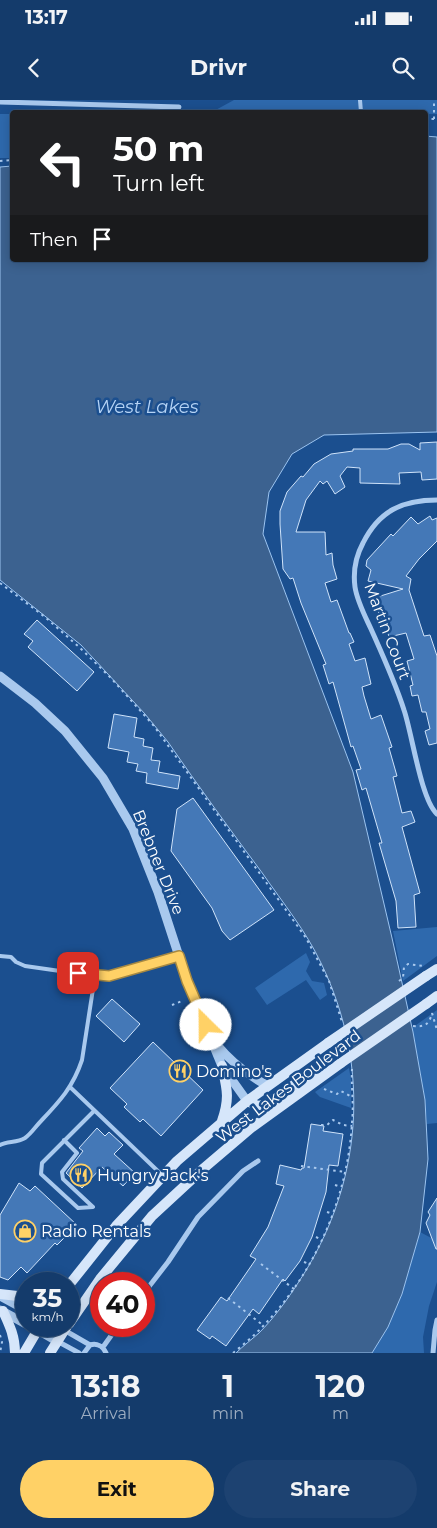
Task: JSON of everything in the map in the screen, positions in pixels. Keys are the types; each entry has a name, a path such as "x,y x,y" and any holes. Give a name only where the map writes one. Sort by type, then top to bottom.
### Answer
{"main road":[{"name":"West Lakes Boulevard","path":"79,1272 116,1226 163,1176 222,1122 247,1101 426,972 437,969"},
{"name":"West Lakes Boulevard","path":"80,1306 152,1216 204,1168 251,1128 320,1082 341,1063 429,1005 437,996"},
{"path":"222,1066 228,1095 222,1122"},
{"path":"247,1101 258,1106 266,1104 298,1082 320,1082"},
{"path":"0,1295 15,1296"},
{"path":"2,1311 12,1330 15,1353"},
{"path":"24,1353 32,1337"},
{"name":"West Lakes Boulevard","path":"50,1353 59,1337"}],"street":[{"path":"0,102 179,108"},
{"name":"Martin Court","path":"437,500 422,500 405,504 382,517 371,527 359,550 355,566 355,587 363,612 398,692 426,795 437,814"},
{"name":"Brebner Drive","path":"0,676 35,703 65,731 103,778 133,829 158,892 187,981 213,1040 222,1066 247,1101"},
{"name":"Brebner Drive","path":"213,1040 234,1064 268,1086"},
{"path":"155,1279 198,1217 243,1171 258,1161"},
{"path":"0,1295 15,1304"},
{"path":"2,1311 15,1318"},
{"path":"433,1353 437,1320"},
{"path":"50,1337 78,1353"},
{"path":"78,1337 90,1345"},
{"path":"102,1347 110,1337"},
{"path":"84,1353 90,1345 96,1344 102,1347 106,1353"}],"lane":[{"path":"0,956 11,957 16,962 25,966 95,976 109,976 179,956"},
{"path":"1,1143 15,1143 26,1137 65,1096 78,1074 82,1060 95,976"},
{"path":"70,1087 163,1176"},
{"path":"64,1140 77,1153 62,1172 63,1179 93,1207 78,1208 41,1174 42,1164 64,1140 94,1111"}],"path":[{"path":"434,100 436,119"},
{"path":"0,583 45,617 79,647 110,677 154,726 306,938 329,981 342,1022 345,1020"},
{"path":"403,978 404,967 408,964 423,965 426,972"},
{"path":"172,1005 182,1001"},
{"path":"429,1005 437,1030"},
{"path":"409,1026 423,1027 429,1023 432,1013"},
{"path":"233,1353 264,1326 294,1289 322,1240 333,1214 345,1172 352,1126 353,1097 351,1069 354,1066"},
{"path":"320,1082 334,1093 337,1094 341,1091 353,1097"},
{"path":"320,1125 327,1125 333,1120 343,1125 352,1126"},
{"path":"301,1166 345,1172"},
{"path":"335,1185 341,1187"},
{"path":"327,1212 333,1214"},
{"path":"316,1237 322,1240"},
{"path":"304,1262 309,1264"},
{"path":"261,1264 294,1289"},
{"path":"228,1298 264,1326"},
{"path":"0,1335 2,1342 0,1353"}],"shaded area":[{"path":"234,100 437,100 437,114 428,114 428,110 216,110"},
{"path":"0,114 10,114 10,158 0,158"},
{"path":"437,927 437,956 403,981 393,931"},
{"path":"306,953 310,962 306,971 312,981 324,983 327,995 320,1000 306,980 267,1005 255,988"},
{"path":"437,1010 437,1123 427,1124 425,1100 412,1028"},
{"path":"349,1068 351,1108 320,1097 315,1092"},
{"path":"420,1232 437,1241 437,1282 429,1306 423,1337 424,1353 372,1353 388,1327 402,1294"}],"water":[{"name":"West Lakes","path":"428,136 437,137 437,432 324,435 292,454 269,492 263,534 353,772 413,1032 425,1100 428,1159 420,1232 402,1294 388,1327 372,1353 236,1353 265,1327 298,1283 320,1245 336,1206 347,1166 353,1126 353,1085 348,1044 337,1003 321,963 308,940 286,906 168,742 145,714 81,645 0,580 0,167 10,166 10,262 428,262"}],"building":[{"path":"437,442 437,479 422,480 421,472 399,473 400,484 360,483 360,468 347,467 340,476 345,487 335,494 327,481 323,484 320,481 306,500 296,532 325,532 326,555 332,553 337,579 325,583 331,602 337,600 354,642 349,644 355,661 365,658 371,684 362,687 371,719 381,715 392,747 389,748 397,776 393,777 402,813 411,811 415,822 402,827 420,893 414,895 416,927 398,928 396,901 379,843 382,843 366,788 362,790 356,770 361,769 353,746 351,747 333,682 329,684 323,665 326,664 293,578 290,579 283,569 280,511 287,492 301,476 303,477 314,464 331,454 353,451 353,449 388,449 401,444 409,444 420,450 420,443"},
{"path":"430,516 432,520 437,518 437,541 419,559 406,576 411,579 409,590 424,636 430,635 437,656 437,743 429,745 425,731 430,729 426,712 422,712 418,695 412,696 410,686 413,685 407,661 414,659 406,633 389,637 384,619 381,620 374,598 403,589 368,581 371,570 366,566 367,560 391,534 393,536 411,517 418,524"},
{"path":"37,620 94,672 77,691 28,647 33,641 24,634"},
{"path":"114,714 137,718 134,737 144,739 143,746 153,748 151,760 160,761 158,772 180,776 178,789 146,783 147,773 136,771 138,764 127,762 129,752 108,748"},
{"path":"193,798 274,910 230,940 222,931 212,908 171,851 177,809"},
{"path":"112,999 140,1024 124,1042 96,1016"},
{"path":"153,1042 203,1090 161,1136 143,1119 140,1122 124,1107 127,1104 110,1088"},
{"path":"311,1124 324,1126 323,1131 343,1134 338,1166 329,1165 326,1192 312,1237 300,1261 285,1281 283,1279 259,1314 253,1309 226,1346 212,1336 210,1339 197,1330 221,1297 227,1301 256,1259 250,1256 268,1227 284,1186 276,1184 280,1165 301,1170 304,1168"},
{"path":"97,1128 105,1136 109,1132 123,1145 114,1154 135,1173 123,1186 102,1167 82,1188 66,1173 83,1151 79,1148"},
{"path":"19,1183 30,1191 35,1186 77,1225 57,1245 55,1243 28,1272 21,1267 8,1280 0,1277 0,1215"},
{"path":"437,1198 436,1249 426,1223 430,1215 428,1212"}],"place":[{"name":"Domino's","path":"180,1071"},
{"name":"Hungry Jack's","path":"81,1175"},
{"name":"Radio Rentals","path":"25,1231"}],"route":[{"path":"78,973 109,976 179,956 187,981 206,1025"}]}
